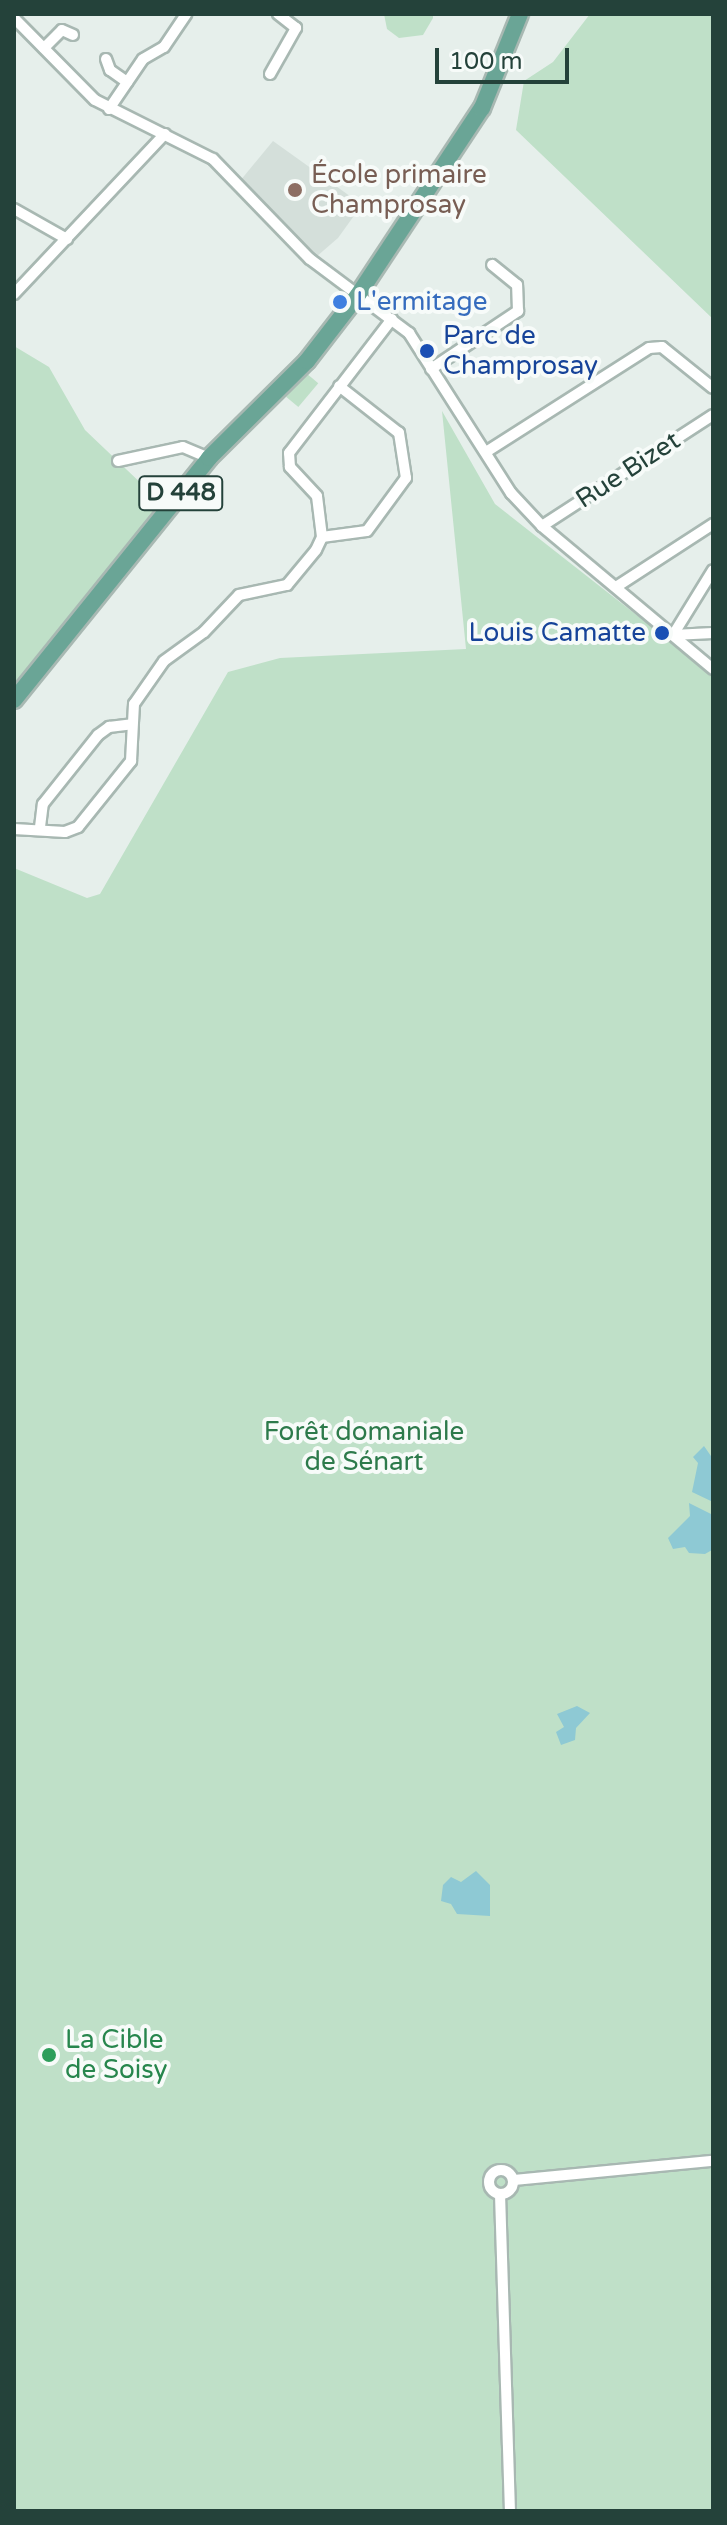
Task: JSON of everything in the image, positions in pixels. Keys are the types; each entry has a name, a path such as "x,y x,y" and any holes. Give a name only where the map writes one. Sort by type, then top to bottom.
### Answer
{"main road":[{"name":"D 448","path":"14,700 209,458 307,361 358,295 482,108 520,14"}],"street":[{"path":"109,109 143,59 164,47 186,14"},
{"path":"270,74 296,28 278,14"},
{"path":"14,18 109,109 213,159 310,259 409,333 511,493 542,526 713,669"},
{"path":"44,48 62,30 73,35"},
{"path":"106,59 110,70 127,82"},
{"path":"14,294 165,134"},
{"path":"14,209 67,239"},
{"path":"431,369 518,311 517,285 492,265"},
{"path":"14,829 40,827 65,832 84,822 131,761 137,695 171,654 204,632 239,595 287,585 322,537 317,496 290,467 289,453 392,319"},
{"path":"486,452 656,346 713,388"},
{"path":"322,537 367,531 402,487 407,468 399,433 339,386"},
{"name":"Rue Bizet","path":"542,526 713,415"},
{"path":"118,461 183,447 209,458"},
{"path":"616,587 713,524"},
{"path":"673,635 713,570"},
{"path":"673,635 713,633"},
{"path":"40,827 43,804 98,735 109,727 132,724"},
{"path":"514,2180 713,2161"},
{"path":"510,2511 500,2194 490,2185 492,2174 503,2169 514,2180"},
{"path":"500,2194 510,2191 514,2180"}],"shaded area":[{"name":"École primaire Champrosay","path":"273,141 354,199 356,213 338,238 316,257 240,181"}],"green space":[{"path":"384,14 433,14 433,18 423,35 399,38 387,29"},
{"path":"590,14 713,14 713,319 516,130 524,81 553,62"},
{"path":"14,346 49,367 85,430 168,509 14,701"},
{"path":"306,373 318,383 298,407 286,397"},
{"name":"Forêt domaniale de Sénart","path":"442,411 495,504 713,675 713,2511 14,2511 14,868 87,898 100,894 228,672 280,658 466,649"}],"water":[{"path":"704,1446 713,1459 713,1502 692,1492 698,1463 693,1457"},
{"path":"689,1503 713,1515 712,1550 705,1554 689,1553 685,1547 673,1549 668,1538 690,1516"},
{"path":"577,1706 590,1713 576,1728 575,1740 561,1745 556,1732 564,1727 557,1714"},
{"path":"476,1871 490,1885 490,1916 457,1914 451,1904 441,1901 443,1885 451,1877 461,1882"}],"place":[{"name":"École primaire Champrosay","path":"295,190"},
{"name":"L'ermitage","path":"340,302"},
{"name":"Parc de Champrosay","path":"427,351"},
{"name":"Louis Camatte","path":"662,633"},
{"name":"La Cible de Soisy","path":"49,2055"}]}
